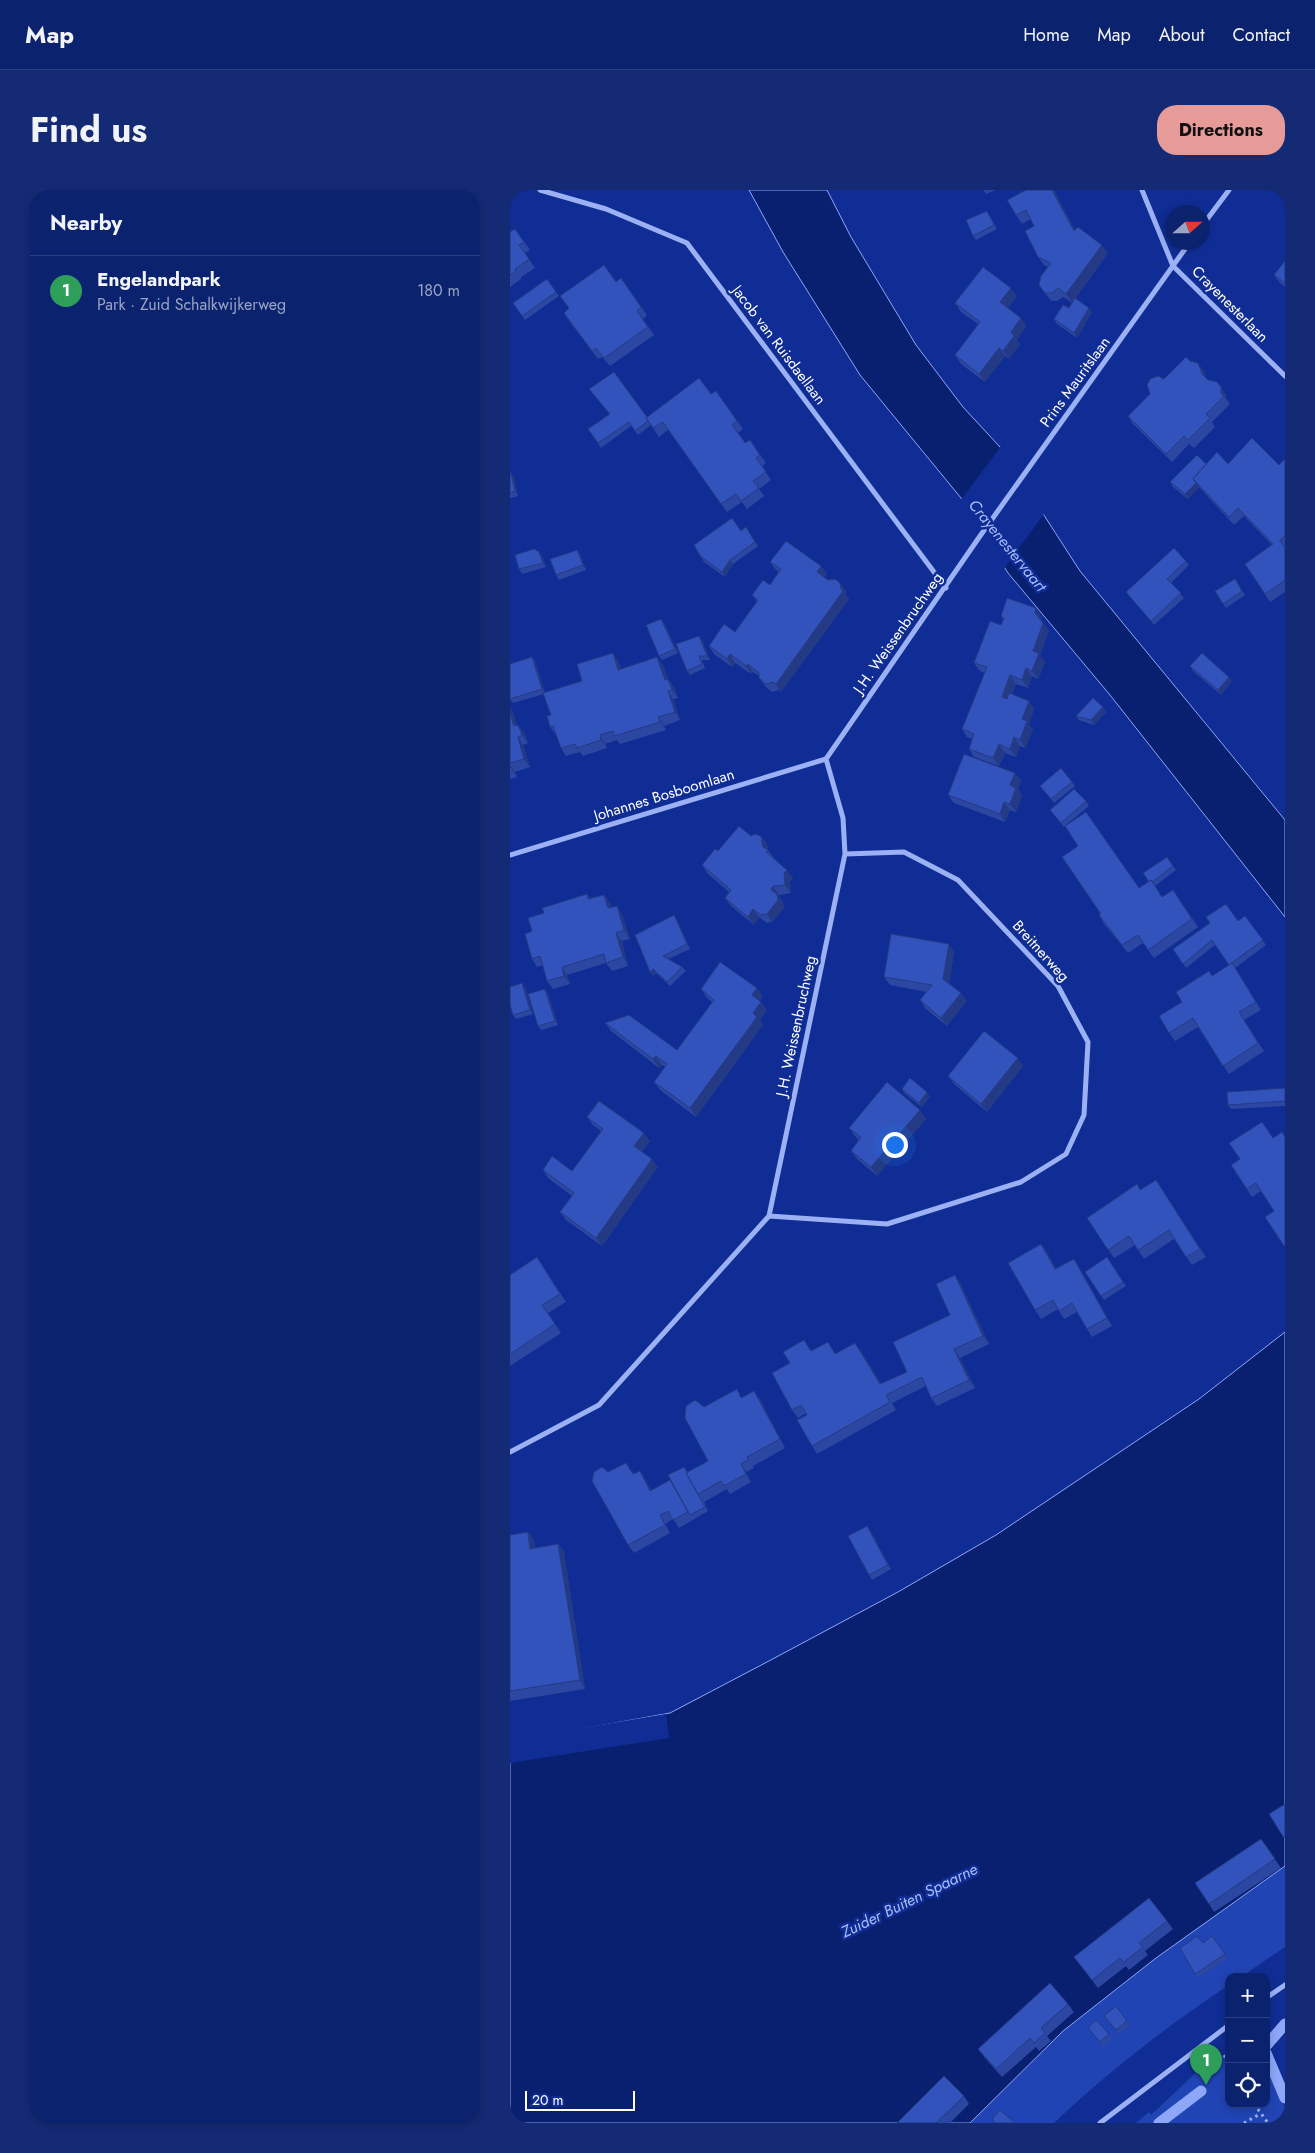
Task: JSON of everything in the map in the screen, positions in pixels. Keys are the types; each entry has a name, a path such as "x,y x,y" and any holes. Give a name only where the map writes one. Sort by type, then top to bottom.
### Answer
{"street":[{"name":"Jacob van Ruisdaellaan","path":"540,190 606,209 687,243 946,588"},
{"name":"Crayenesterlaan","path":"1142,190 1173,266 1285,376"},
{"path":"1210,215 1229,190"},
{"name":"Prins Mauritslaan","path":"980,536 1184,250"},
{"name":"J.H. Weissenbruchweg","path":"769,1216 845,854 843,818 826,759 946,588 980,536"},
{"name":"Johannes Bosboomlaan","path":"510,855 826,759"},
{"name":"Breitnerweg","path":"769,1216 887,1224 1021,1182 1066,1154 1084,1115 1088,1042 1058,986 958,880 904,852 845,854"},
{"path":"510,1452 599,1405 769,1216"},
{"path":"1270,1995 1285,1985"},
{"path":"1100,2123 1225,2028"}],"path":[{"path":"1256,2108 1268,2123"},
{"path":"1244,2123 1260,2114"}],"shaded area":[{"path":"1285,1866 1285,1947 1247,1973 1225,1973 1225,1988 1138,2050 1054,2123 970,2123 1063,2031 1156,1958"},
{"path":"1225,2055 1225,2108 1270,2108 1270,2075 1285,2107 1285,2123 1136,2123 1149,2112 1151,2115 1203,2066"}],"water":[{"name":"Crayenestervaart","path":"749,190 827,190 851,237 916,345 963,407 1000,447 1080,571 1285,820 1285,917 1110,695 1008,573 961,498 860,375 783,252"},
{"name":"Zuider Buiten Spaarne","path":"1285,1332 1285,1866 1156,1958 1063,2031 970,2123 510,2123 510,1742 670,1713 767,1662 898,1592 996,1535 1199,1399"}],"pier":[{"path":"1002,445 1044,514 1003,570 960,501"},
{"path":"666,1714 669,1738 510,1763 510,1740"}],"building":[{"path":"1026,190 1052,190 1074,231 1078,227 1102,245 1066,294 1058,288 1052,293 1045,293 1039,285 1041,276 1051,263 1038,257 1025,231 1034,226 1026,210 1016,215 1007,200"},
{"path":"987,211 994,225 973,236 966,220"},
{"path":"515,229 524,242 519,245 529,259 510,275 510,232"},
{"path":"1285,261 1285,283 1274,275"},
{"path":"604,265 616,282 621,278 641,307 637,311 648,327 604,358 596,348 592,351 564,313 569,308 560,296"},
{"path":"983,267 1011,288 1000,302 1021,318 1011,332 1014,336 1003,351 999,348 979,374 955,355 980,322 955,303"},
{"path":"547,279 556,292 522,316 513,303"},
{"path":"1075,298 1089,308 1074,333 1054,319 1063,305 1069,308"},
{"path":"1186,357 1190,361 1198,363 1202,374 1208,380 1217,382 1224,396 1206,414 1210,418 1188,440 1184,436 1166,454 1128,416 1150,394 1147,385 1150,379 1158,376 1164,379"},
{"path":"614,372 648,421 635,431 629,422 598,443 588,429 610,414 589,389"},
{"path":"699,378 711,394 716,391 737,421 732,425 745,443 750,440 760,455 756,458 766,472 753,481 759,488 741,501 736,494 721,504 663,422 653,428 646,418"},
{"path":"1252,438 1279,465 1285,459 1285,536 1280,540 1285,548 1285,580 1265,594 1245,564 1273,544 1238,508 1229,517 1193,479 1217,452 1228,464"},
{"path":"1197,455 1206,464 1193,479 1196,483 1185,494 1170,482"},
{"path":"510,473 515,491 510,493"},
{"path":"732,518 741,531 746,527 755,542 730,560 722,572 701,557 694,545"},
{"path":"786,541 821,566 817,572 828,580 835,579 840,583 843,591 776,684 773,682 766,684 759,678 759,673 748,664 746,666 730,654 727,659 709,646 724,624 735,632 758,600 752,595 763,580 770,585 781,569 770,562"},
{"path":"1174,548 1186,561 1167,579 1181,593 1151,621 1126,592"},
{"path":"534,549 539,552 543,563 519,569 515,555"},
{"path":"577,550 583,565 556,575 550,559"},
{"path":"1235,579 1242,591 1223,604 1215,591"},
{"path":"1007,598 1036,608 1035,613 1043,623 1033,651 1039,653 1032,671 1026,668 1022,680 1010,675 1002,697 1007,699 1009,693 1029,701 1022,719 1027,721 1020,740 1014,737 1010,749 999,744 993,758 969,749 974,734 962,729 987,667 974,663 990,621 1001,625 1004,618 1001,616"},
{"path":"661,619 675,649 659,656 646,625"},
{"path":"699,636 707,656 699,656 702,664 687,671 676,644"},
{"path":"613,653 618,670 657,657 665,680 668,679 672,690 668,691 675,712 658,717 660,722 614,736 613,731 600,735 601,740 577,748 575,744 561,748 553,726 550,727 547,716 551,715 543,693 582,681 577,664"},
{"path":"1202,653 1229,677 1218,690 1190,666"},
{"path":"532,657 542,689 510,699 510,664"},
{"path":"1093,698 1103,707 1091,720 1076,716"},
{"path":"510,713 514,726 518,725 522,735 518,737 524,759 510,763"},
{"path":"964,754 1015,773 1010,785 1016,788 1010,804 1004,802 1000,814 948,795"},
{"path":"1061,768 1072,782 1051,799 1040,786"},
{"path":"1074,789 1086,801 1061,823 1050,810"},
{"path":"1086,812 1139,888 1151,880 1162,897 1173,890 1192,919 1148,950 1138,935 1122,945 1099,915 1101,914 1062,857 1078,846 1065,826"},
{"path":"739,826 751,836 755,834 761,836 763,847 768,850 766,852 787,870 784,873 785,885 773,886 771,890 777,894 778,900 767,914 761,915 753,909 748,917 725,898 731,890 702,865 715,849 718,851"},
{"path":"1167,857 1173,866 1152,882 1151,880 1149,882 1143,873"},
{"path":"587,894 588,899 604,895 608,908 617,906 624,930 616,933 623,957 606,963 604,954 562,967 564,976 547,981 540,956 532,959 525,934 532,931 528,918 544,913 542,908"},
{"path":"1226,904 1238,921 1245,916 1263,940 1229,965 1212,940 1183,964 1173,949 1210,923 1206,917"},
{"path":"674,915 687,944 663,956 682,967 667,982 653,969 650,972 635,935"},
{"path":"891,934 949,944 943,979 961,993 941,1018 920,1000 932,985 884,977"},
{"path":"720,962 757,988 752,995 761,1002 753,1013 757,1017 690,1108 654,1082 667,1064 656,1056 653,1059 605,1023 629,1015 677,1050 714,1000 701,989"},
{"path":"1232,963 1256,1002 1239,1012 1258,1043 1223,1066 1193,1018 1169,1033 1159,1016 1182,1002 1176,992 1209,971 1212,976"},
{"path":"522,983 530,1010 513,1015 510,1005 510,987"},
{"path":"545,989 555,1021 538,1026 528,994"},
{"path":"984,1031 1018,1058 981,1104 948,1076"},
{"path":"910,1078 927,1092 919,1103 902,1089"},
{"path":"887,1082 920,1110 871,1167 851,1151 861,1137 849,1128"},
{"path":"1285,1088 1285,1101 1228,1105 1227,1092"},
{"path":"599,1101 644,1133 634,1146 652,1159 596,1238 560,1212 574,1193 543,1170 552,1156 572,1171 603,1129 587,1117"},
{"path":"1262,1122 1273,1138 1282,1132 1285,1137 1285,1246 1265,1217 1274,1211 1256,1183 1247,1189 1231,1165 1240,1159 1229,1143"},
{"path":"1156,1180 1200,1249 1186,1257 1169,1230 1138,1250 1129,1236 1108,1250 1087,1218 1137,1184 1140,1190"},
{"path":"1041,1244 1055,1269 1074,1259 1107,1318 1087,1329 1072,1303 1059,1311 1053,1300 1035,1310 1008,1263"},
{"path":"537,1257 560,1294 542,1305 555,1324 510,1354 510,1275"},
{"path":"1107,1257 1123,1282 1101,1296 1085,1272"},
{"path":"955,1275 983,1336 954,1349 969,1380 931,1398 922,1377 886,1395 890,1402 812,1446 797,1420 807,1415 801,1405 792,1410 772,1373 790,1363 783,1352 804,1340 811,1351 828,1342 835,1354 855,1343 880,1384 907,1372 893,1342 950,1315 936,1284"},
{"path":"737,1389 741,1398 754,1391 780,1439 747,1457 748,1460 741,1464 746,1474 724,1486 721,1481 698,1494 686,1473 708,1461 685,1418 686,1406 695,1400 704,1407"},
{"path":"626,1463 633,1474 640,1471 650,1491 670,1480 688,1512 673,1520 668,1511 660,1515 665,1525 628,1545 592,1481 594,1472 602,1467 608,1472"},
{"path":"684,1467 705,1507 690,1515 668,1475"},
{"path":"867,1526 888,1565 869,1575 848,1536"},
{"path":"528,1532 530,1549 558,1544 580,1680 510,1691 510,1535"},
{"path":"1285,1804 1285,1837 1284,1838 1269,1814"},
{"path":"1261,1839 1275,1859 1209,1904 1195,1883"},
{"path":"1149,1898 1167,1921 1139,1943 1143,1947 1124,1962 1120,1958 1092,1980 1074,1957"},
{"path":"1197,1936 1203,1943 1212,1936 1225,1954 1195,1974 1180,1948"},
{"path":"1050,1983 1068,2004 1041,2028 1045,2033 1034,2043 1030,2038 996,2069 978,2049"},
{"path":"1116,2006 1127,2021 1116,2030 1104,2016"},
{"path":"1096,2020 1109,2034 1100,2042 1088,2028"},
{"path":"944,2076 964,2096 936,2123 897,2123"},
{"path":"1000,2110 1015,2123 996,2123 992,2119"}],"waterway":[{"path":"1270,2041 1285,2024"},
{"path":"1270,2062 1285,2098"},
{"path":"1159,2123 1201,2091"}],"place":[{"name":"Engelandpark","path":"1206,2085"}]}
